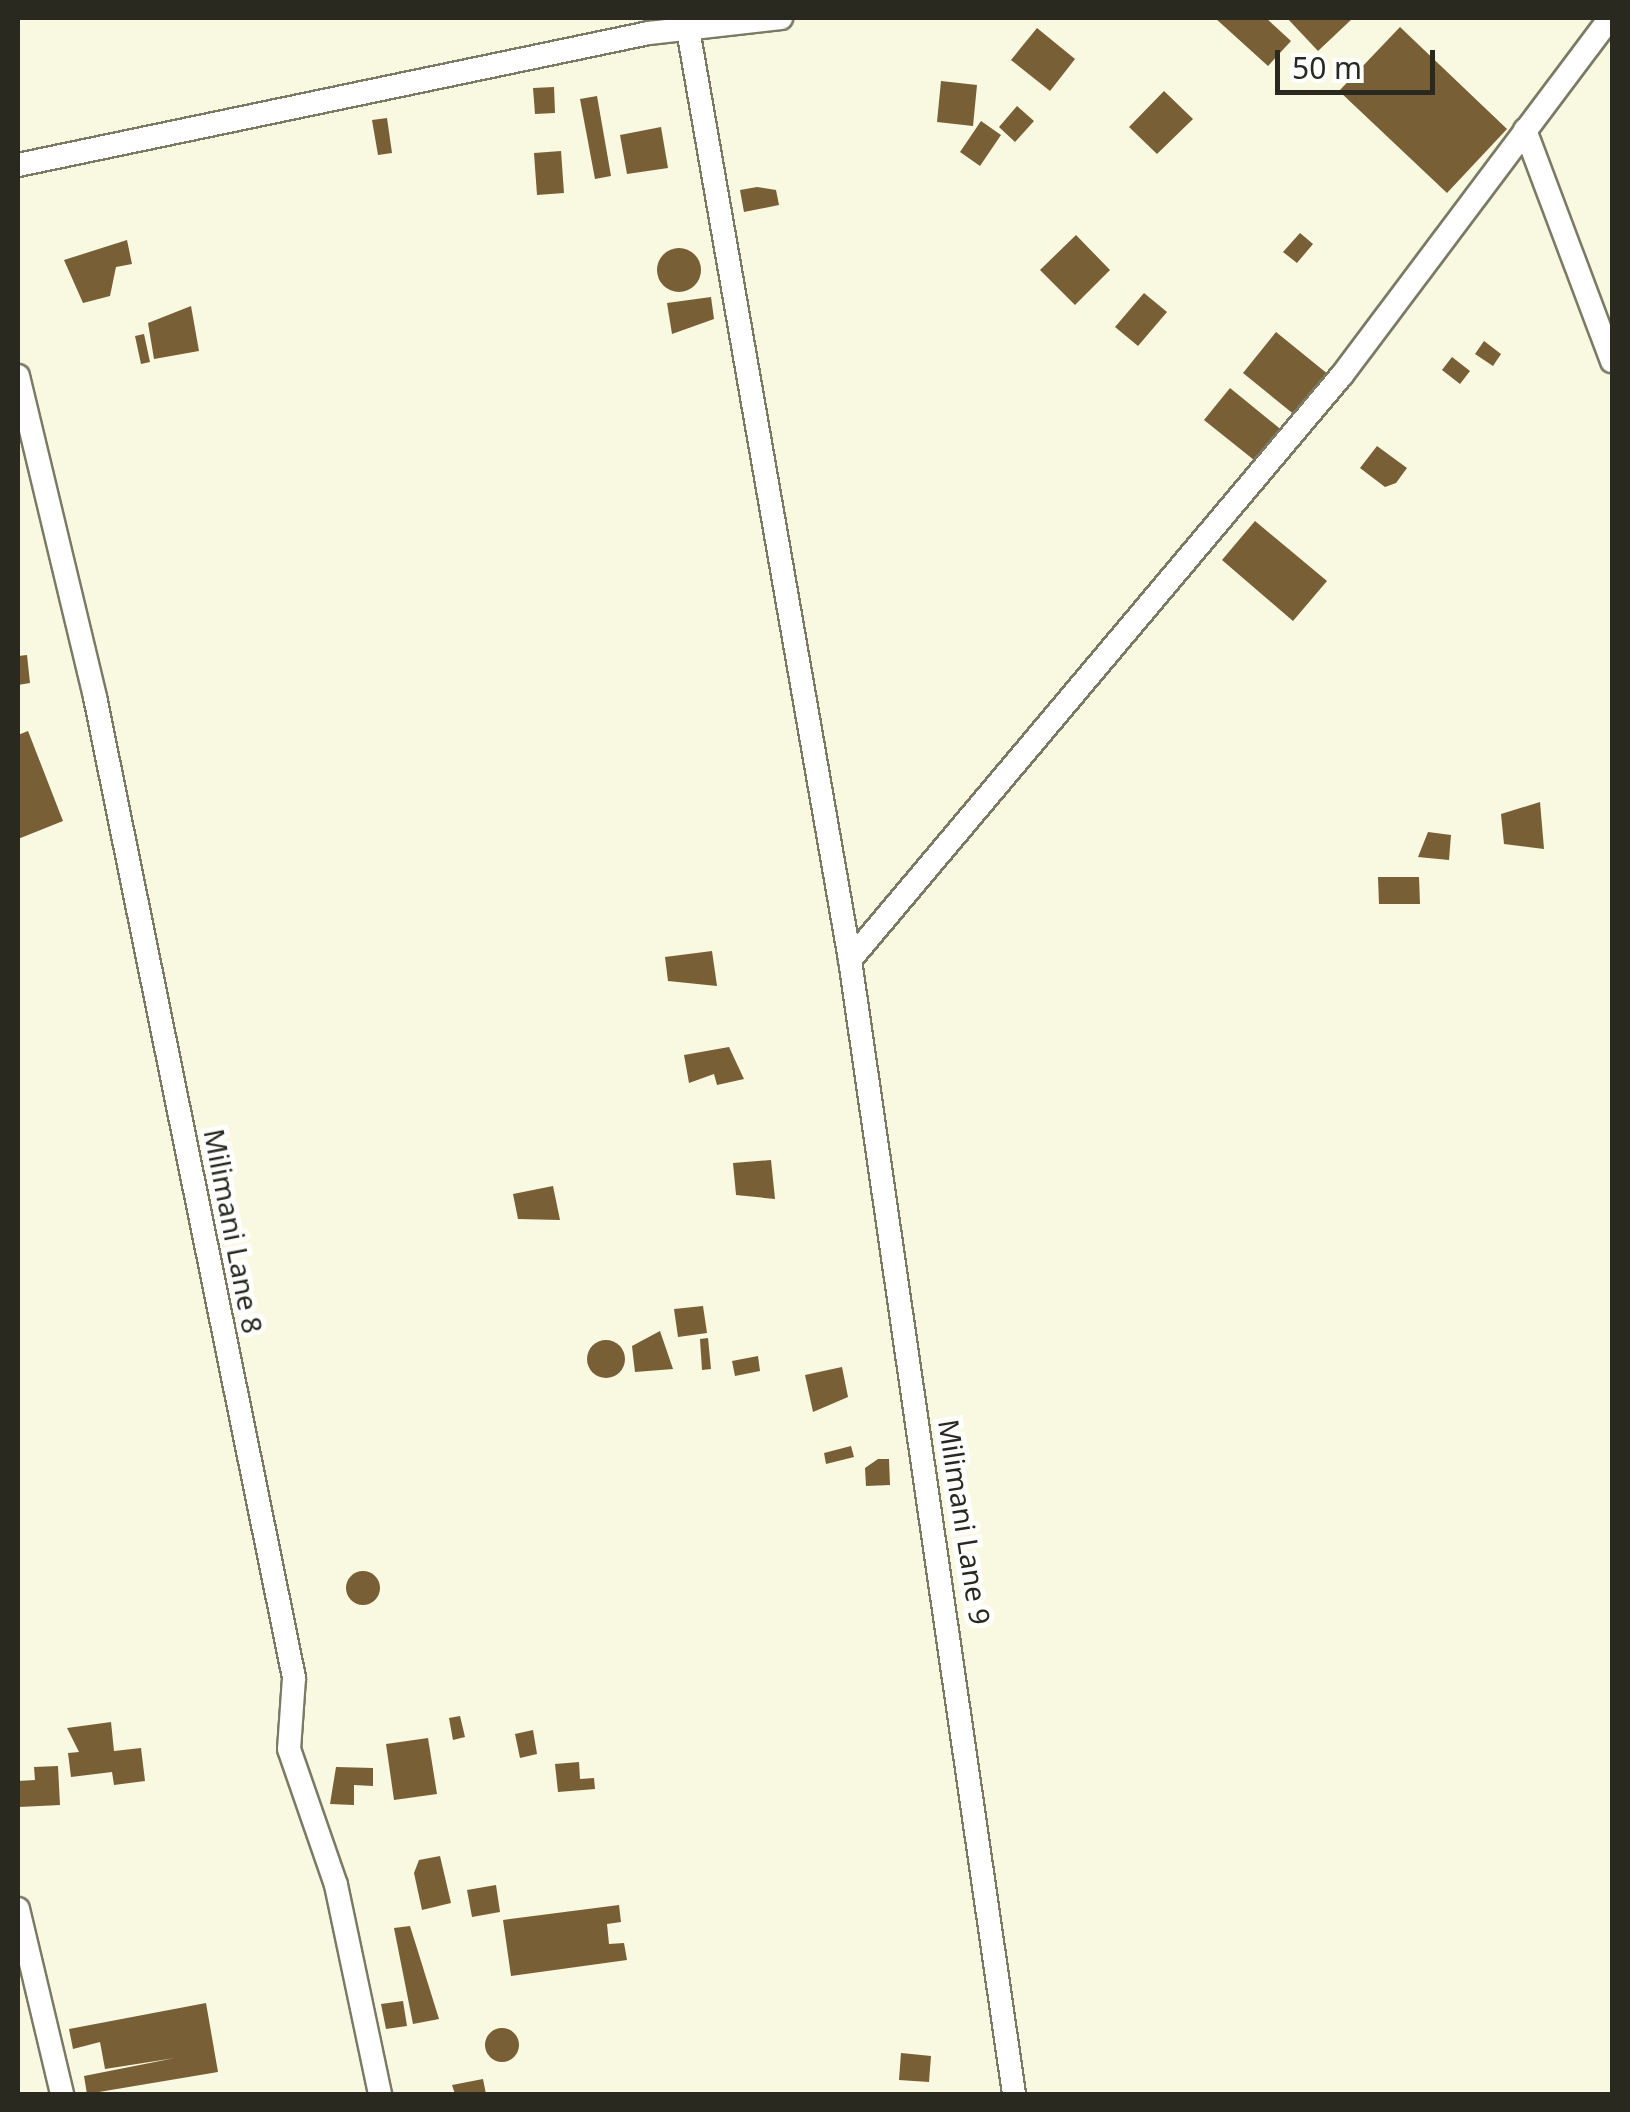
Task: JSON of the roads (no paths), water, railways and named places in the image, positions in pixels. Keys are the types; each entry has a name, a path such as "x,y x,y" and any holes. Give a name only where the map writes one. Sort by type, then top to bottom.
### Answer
{"street":[{"path":"18,165 688,26 781,18"},
{"path":"850,960 1342,375 1610,18"},
{"name":"Milimani Lane 9","path":"688,26 850,960 1014,2094"},
{"path":"1525,130 1612,360"},
{"name":"Milimani Lane 8","path":"18,376 95,697 294,1678 289,1749 336,1885 380,2094"},
{"path":"18,1909 62,2094"}]}
